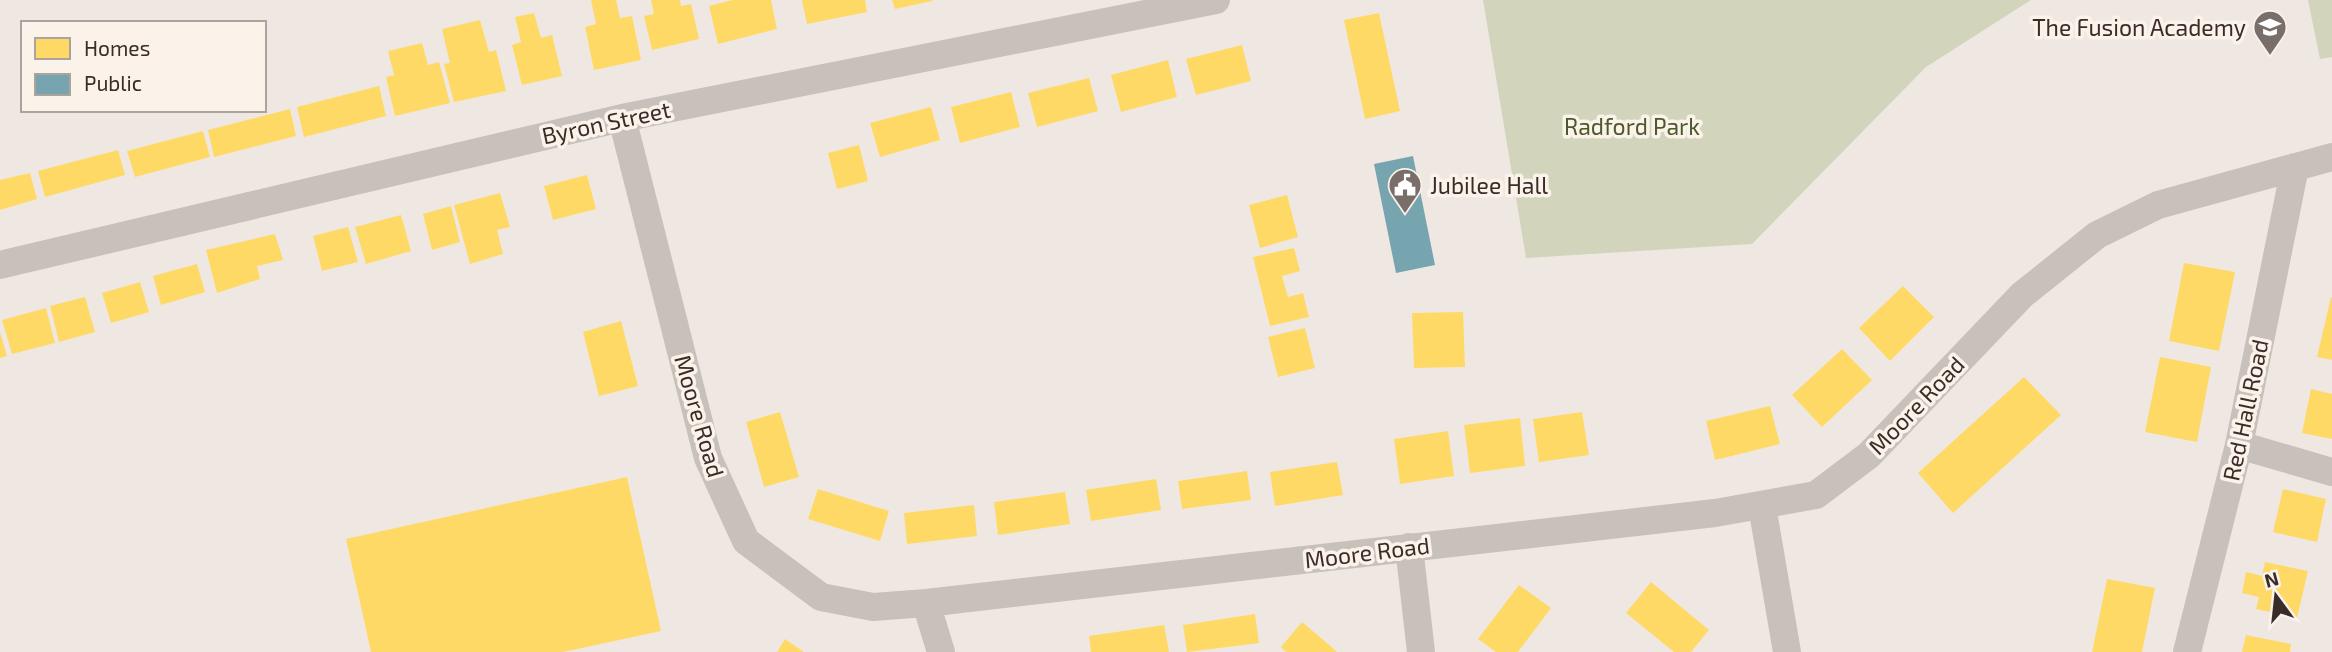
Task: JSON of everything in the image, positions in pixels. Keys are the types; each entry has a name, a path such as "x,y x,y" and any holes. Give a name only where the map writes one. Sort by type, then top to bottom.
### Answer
{"street":[{"name":"Byron Street","path":"0,265 622,118 1216,0"},
{"name":"Moore Road","path":"622,118 708,458 746,541 821,597 873,607 1762,506 1816,495 1869,455 2022,295 2098,235 2158,205 2332,157"},
{"name":"Red Hall Road","path":"2187,652 2239,445 2295,167"},
{"path":"2239,445 2332,472"},
{"path":"1762,506 1787,652"},
{"path":"1409,547 1421,652"},
{"path":"926,603 941,652"}],"green space":[{"name":"Radford Park","path":"1483,0 2031,0 1926,67 1752,244 1526,258"},
{"path":"2308,0 2332,0 2332,57 2320,59"}],"building: Homes":[{"path":"591,0 616,0 620,18 632,16 641,60 594,70 585,27 596,24"},
{"path":"651,0 680,0 681,6 691,4 699,39 652,50 644,16 654,14"},
{"path":"732,0 771,0 777,29 718,44 709,6"},
{"path":"802,0 865,0 867,12 807,24"},
{"path":"892,0 932,0 932,1 895,9"},
{"path":"534,13 541,38 552,35 562,76 522,85 512,45 521,42 515,17"},
{"path":"1379,13 1400,111 1365,119 1344,20"},
{"path":"480,20 489,52 496,50 506,91 454,102 444,64 450,63 442,29"},
{"path":"422,43 428,65 439,62 450,103 395,116 386,77 394,75 388,51"},
{"path":"1242,45 1251,81 1196,95 1186,59"},
{"path":"1168,60 1177,97 1121,112 1111,75"},
{"path":"1089,78 1098,111 1037,127 1028,93"},
{"path":"379,86 386,116 304,137 297,107"},
{"path":"1011,92 1020,127 960,143 951,107"},
{"path":"931,107 940,140 880,157 870,123"},
{"path":"290,109 296,136 214,157 208,130"},
{"path":"203,131 210,157 135,177 127,151"},
{"path":"859,145 868,181 837,189 828,153"},
{"path":"118,150 125,175 45,197 38,171"},
{"path":"30,173 37,199 0,210 0,180"},
{"path":"587,175 596,209 553,220 544,186"},
{"path":"500,193 510,227 497,230 503,254 470,264 454,205"},
{"path":"1287,195 1298,237 1260,248 1249,205"},
{"path":"451,206 460,242 432,250 423,214"},
{"path":"401,215 411,251 366,264 355,227"},
{"path":"348,227 358,262 322,271 313,236"},
{"path":"275,234 283,260 257,266 260,279 217,293 206,250"},
{"path":"1294,248 1300,271 1282,276 1288,297 1303,293 1309,317 1270,326 1253,257"},
{"path":"2184,263 2235,272 2219,351 2169,341"},
{"path":"197,264 205,292 161,305 153,276"},
{"path":"140,282 149,312 111,323 102,293"},
{"path":"1903,286 1934,317 1890,361 1859,328"},
{"path":"85,297 95,332 59,342 50,306"},
{"path":"2332,298 2332,360 2317,357"},
{"path":"46,308 55,343 12,354 2,320"},
{"path":"1463,312 1465,367 1414,368 1412,313"},
{"path":"621,321 638,386 599,396 583,332"},
{"path":"1305,328 1315,368 1278,377 1268,337"},
{"path":"0,332 7,356 0,358"},
{"path":"1842,349 1872,380 1822,427 1792,395"},
{"path":"2160,357 2211,367 2197,442 2145,432"},
{"path":"2024,377 2061,415 1953,513 1918,473"},
{"path":"2311,389 2332,394 2332,439 2302,433"},
{"path":"1770,406 1780,444 1715,460 1706,421"},
{"path":"780,412 799,477 764,487 746,422"},
{"path":"1582,412 1589,455 1539,462 1533,419"},
{"path":"1520,418 1525,466 1470,473 1464,425"},
{"path":"1448,431 1454,476 1400,484 1394,439"},
{"path":"1337,462 1343,495 1275,506 1270,472"},
{"path":"1247,471 1251,500 1182,509 1178,481"},
{"path":"627,477 661,631 563,652 371,652 346,539"},
{"path":"1156,479 1161,510 1091,521 1086,490"},
{"path":"818,489 889,511 880,541 808,519"},
{"path":"2283,489 2326,499 2317,542 2273,532"},
{"path":"1065,492 1070,524 998,535 994,502"},
{"path":"974,505 977,536 907,544 904,513"},
{"path":"2265,562 2308,571 2297,618 2256,609 2259,597 2242,593 2246,572 2262,576"},
{"path":"2107,579 2155,588 2142,652 2092,652"},
{"path":"1651,582 1709,630 1691,652 1674,652 1626,613"},
{"path":"1519,585 1551,608 1518,652 1496,652 1478,639"},
{"path":"1255,614 1259,643 1187,652 1183,625"},
{"path":"1302,622 1337,652 1286,652 1281,647"},
{"path":"1164,625 1169,652 1091,652 1089,636"},
{"path":"2246,635 2291,644 2290,652 2242,652"},
{"path":"785,639 804,652 777,652"}],"building: Public":[{"name":"Jubilee Hall","path":"1413,156 1435,265 1396,273 1374,164"}],"place":[{"name":"The Fusion Academy","path":"2270,57"},
{"name":"Jubilee Hall","path":"1405,215"}]}
